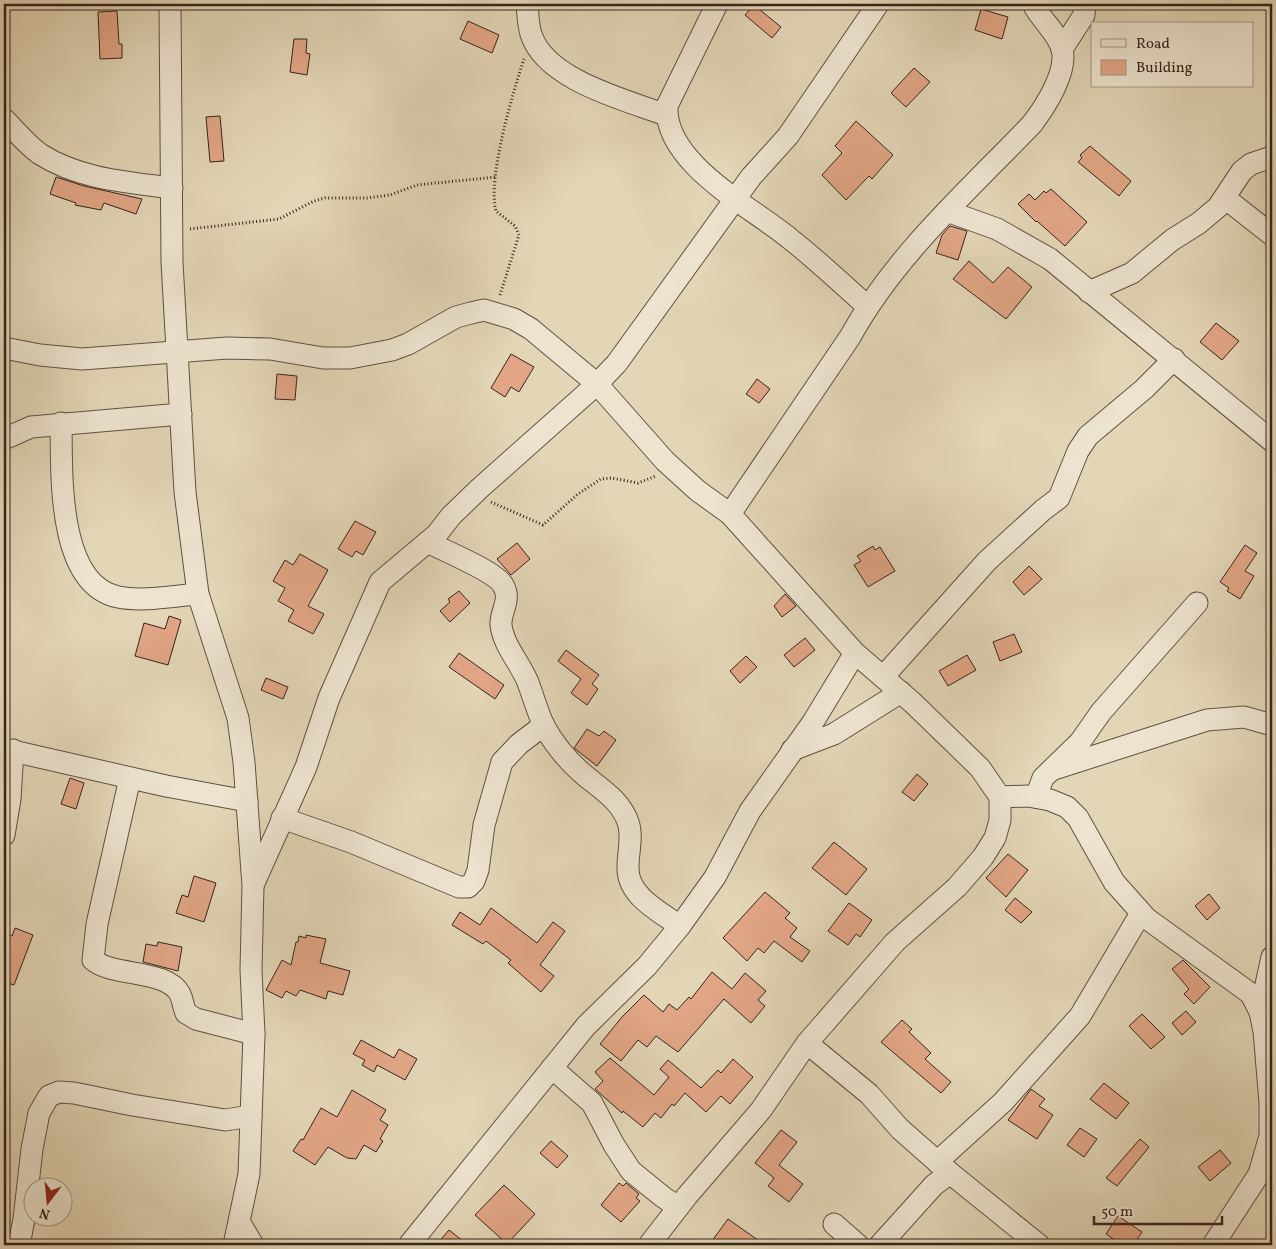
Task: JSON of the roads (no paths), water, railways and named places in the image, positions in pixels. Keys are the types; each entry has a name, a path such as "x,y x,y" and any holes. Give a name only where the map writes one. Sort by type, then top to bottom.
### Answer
{"street":[{"path":"170,4 172,233 185,492 198,594 238,718 247,801 247,835 253,886 251,970 254,1034 249,1174 234,1245"},
{"path":"527,4 531,36 551,65 563,72 666,115"},
{"path":"717,4 667,106 666,115 673,138 707,176 789,238 867,306"},
{"path":"253,886 306,767 329,698 380,582 428,542 473,495 597,384 636,340 751,177 788,136 878,4"},
{"path":"730,514 850,337 867,306 910,250 1032,124 1044,108 1055,88 1062,61 1062,49 1033,4"},
{"path":"1062,49 1084,15 1085,4"},
{"path":"4,119 38,152 60,165 90,176 172,188"},
{"path":"1090,292 1132,273 1172,240 1199,223 1225,198 1242,171 1251,164 1272,157"},
{"path":"1225,198 1272,235"},
{"path":"947,211 973,218 1022,241 1050,260 1174,359 1272,441"},
{"path":"4,348 40,355 82,359 227,348 258,348 323,358 350,358 392,350 408,344 456,317 484,310 500,313 531,329 597,384 672,467 698,491 730,514 855,653 901,692 980,768 1000,796 1000,820 995,838 983,857 957,887 895,942 807,1043 761,1110 678,1207 649,1245"},
{"path":"883,677 987,561 1059,498 1078,451 1088,436 1144,390 1174,359"},
{"path":"4,438 31,427 181,414"},
{"path":"61,423 64,516 79,565 92,583 116,597 148,598 198,594"},
{"path":"428,542 486,571 498,579 504,586 507,603 501,618 503,633 526,678 544,725 561,753 604,789 624,814 628,822 630,845 628,868 630,883 645,901 680,926"},
{"path":"1036,798 1043,778 1080,742 1101,712 1197,603"},
{"path":"409,1245 586,1026 647,966 680,926 715,877 750,810 792,750 855,653"},
{"path":"792,750 834,734 901,692"},
{"path":"1050,770 1207,720 1244,717 1272,725"},
{"path":"282,818 351,842 459,887 468,887 474,881 478,870 484,825 502,762 519,744 544,725"},
{"path":"4,835 10,799 8,750 130,778 247,801"},
{"path":"130,778 97,924 93,960 105,967 163,981 180,994 186,1013 196,1019 254,1034"},
{"path":"1000,796 1050,800 1067,807 1078,818 1114,882 1141,913 1174,940 1197,953 1251,994 1260,1012"},
{"path":"880,1245 934,1185 943,1167 1080,1016 1141,913"},
{"path":"1213,1245 1259,1174 1270,1136 1269,1094 1260,1012 1272,957"},
{"path":"807,1043 869,1094 900,1129 943,1167 1039,1245"},
{"path":"552,1068 592,1103 614,1145 632,1171 678,1207"},
{"path":"4,1238 20,1245 32,1150 39,1113 49,1096 59,1092 74,1093 132,1105 225,1120 251,1116"},
{"path":"240,1223 253,1245"},
{"path":"834,1224 858,1245"}]}
